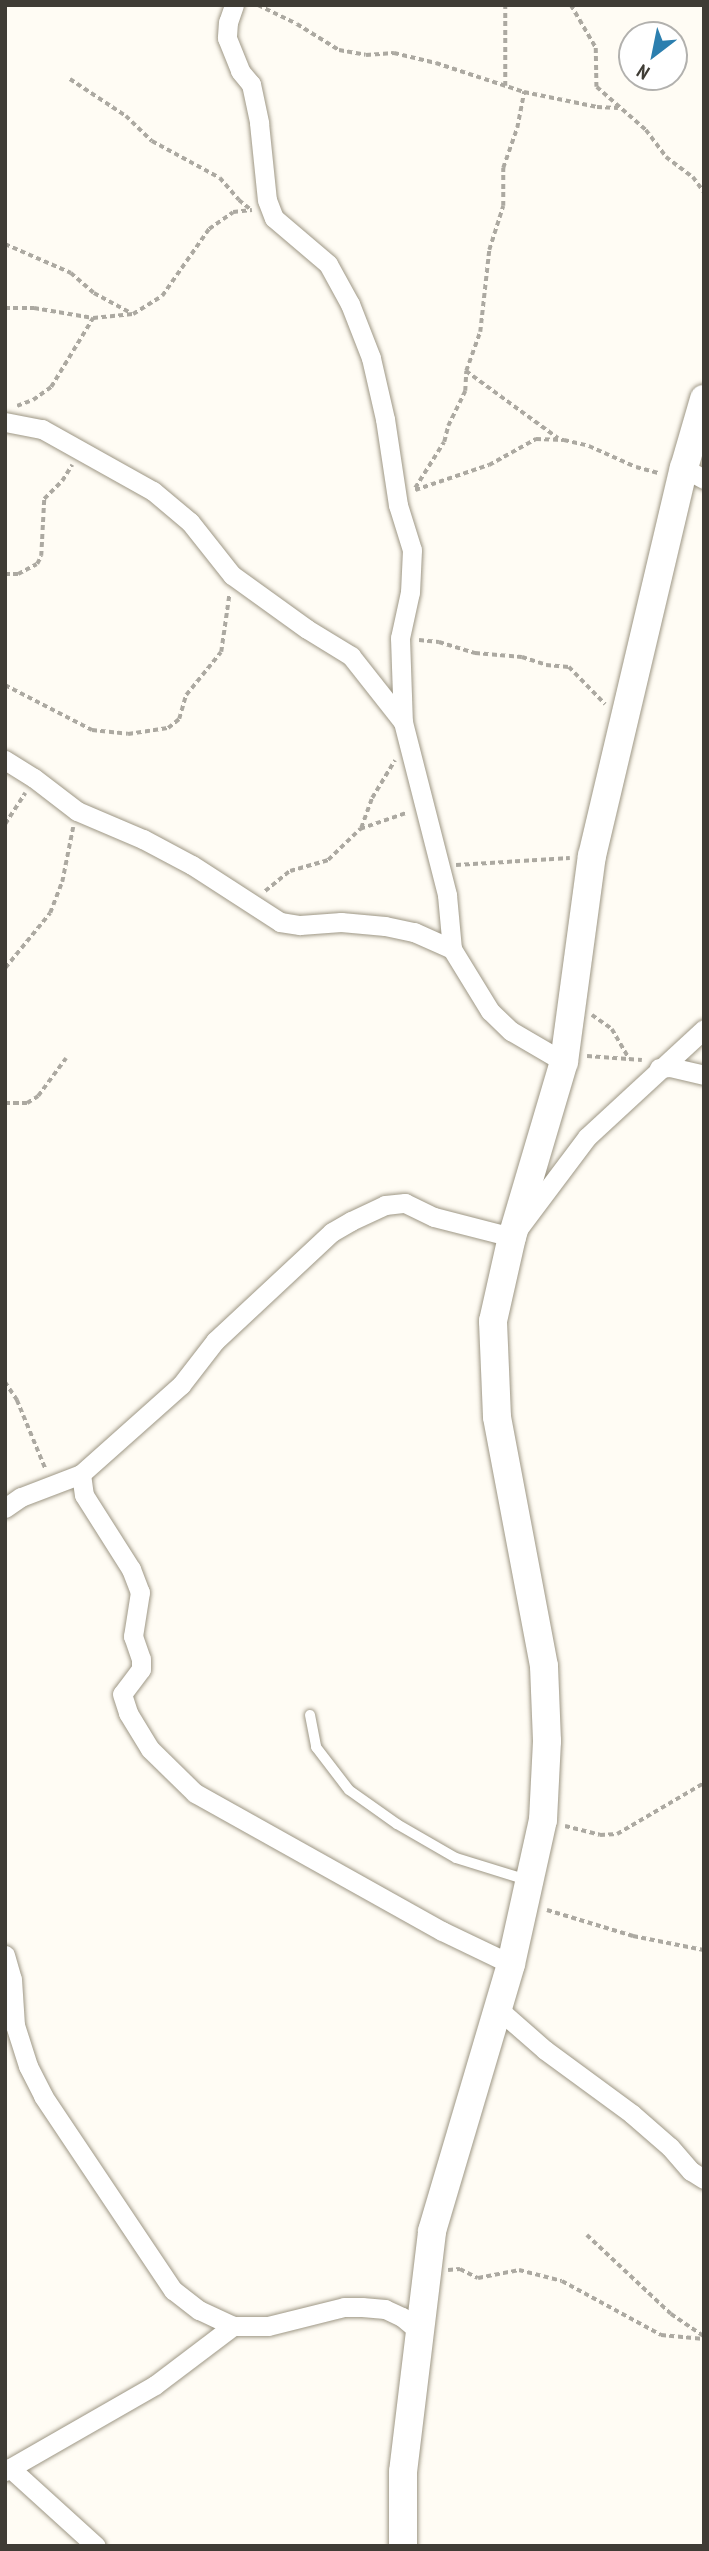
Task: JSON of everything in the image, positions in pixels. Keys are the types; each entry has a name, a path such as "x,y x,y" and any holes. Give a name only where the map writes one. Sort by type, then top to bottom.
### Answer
{"street":[{"path":"234,5 226,38 236,63 251,85 259,123 267,201 275,219 328,264 350,304 371,358 385,419 398,505 412,550 410,592 400,638 405,731 447,895 452,949 490,1011 511,1031 564,1053"},
{"path":"403,2546 403,2472 424,2277 432,2231 511,1964 542,1820 547,1741 544,1666 497,1416 493,1321 512,1237 564,1053 592,856 626,712 690,475 704,399"},
{"path":"9,415 42,429 153,491 190,522 232,575 351,656 405,731"},
{"path":"5,760 34,778 76,811 143,839 280,922 385,926 414,932 452,949"},
{"path":"512,1237 587,1137 704,1029"},
{"path":"659,1068 670,1067 704,1075"},
{"path":"5,1508 21,1497 82,1474 164,1402 215,1341 332,1232 351,1221 386,1205 405,1203 434,1217 512,1237"},
{"path":"82,1474 84,1495 131,1569 140,1592 140,1611 133,1636 141,1669 122,1694 128,1713 150,1749 195,1793 398,1908 511,1964"},
{"path":"5,1955 12,1979 15,2025 27,2066 43,2096 173,2290 199,2310 233,2326 268,2326 344,2307 362,2307 385,2309 402,2317 420,2332"},
{"path":"497,2008 545,2050 632,2115 670,2147 691,2171 704,2179"},
{"path":"96,2546 8,2469 155,2385 233,2326"}],"lane":[{"path":"310,1715 316,1747 349,1790 397,1824 456,1858 525,1892"}],"path":[{"path":"258,5 297,24 339,50 366,55 394,53 436,63 524,92 597,107 618,108"},
{"path":"505,5 505,86"},
{"path":"571,5 596,48 597,87 646,130 666,157 693,177 704,192"},
{"path":"70,79 91,90 138,126 152,141 220,178 239,200 275,219"},
{"path":"524,92 517,128 503,168 503,206 489,250 481,332 466,371 466,391 448,426 444,442 412,491 477,470 536,439 559,439 589,446 636,467 690,475"},
{"path":"5,308 34,308 93,318 132,314 162,296 209,229 233,212 252,209"},
{"path":"5,244 71,273 94,293 132,314"},
{"path":"9,415 51,387 93,318"},
{"path":"466,371 518,412 559,439"},
{"path":"5,574 18,574 37,564 41,556 44,499 62,481 80,450"},
{"path":"5,685 92,730 128,734 175,725 184,709 186,695 204,668 221,652 232,575"},
{"path":"400,638 439,642 474,653 522,657 546,665 569,667 582,677 602,702 626,712"},
{"path":"239,896 263,892 290,871 328,860 360,829 405,731"},
{"path":"5,824 34,778"},
{"path":"360,829 396,819 424,804"},
{"path":"5,968 50,913 62,882 76,811"},
{"path":"440,866 592,856"},
{"path":"570,1002 612,1029 629,1058"},
{"path":"564,1053 629,1058 659,1068"},
{"path":"5,1103 27,1103 38,1096 66,1058"},
{"path":"5,1382 54,1484"},
{"path":"542,1820 600,1835 617,1834 704,1783"},
{"path":"525,1892 632,1936 704,1950"},
{"path":"587,2235 671,2314 704,2337"},
{"path":"424,2277 455,2269 478,2278 519,2270 562,2281 661,2335 704,2337"}]}
